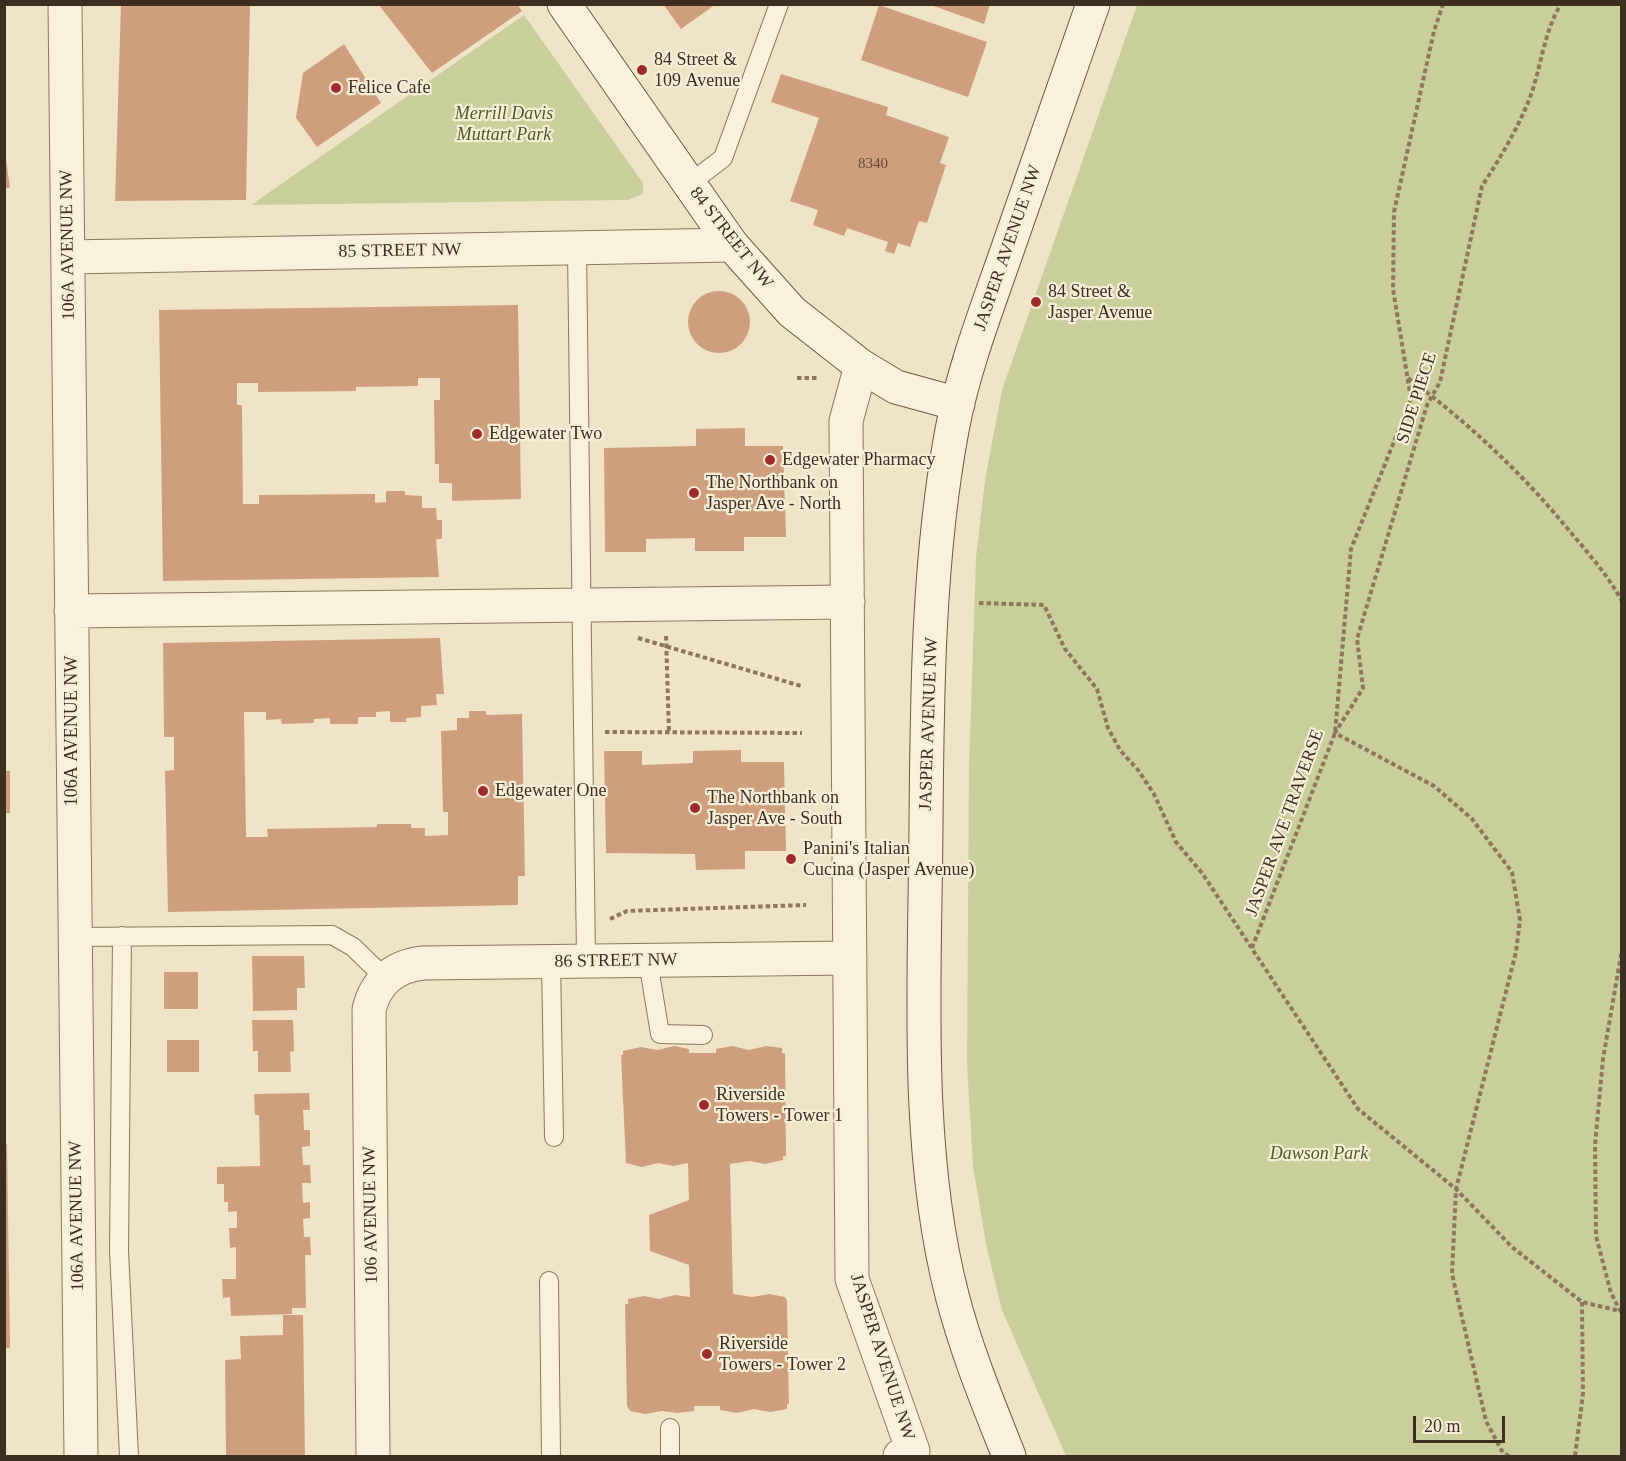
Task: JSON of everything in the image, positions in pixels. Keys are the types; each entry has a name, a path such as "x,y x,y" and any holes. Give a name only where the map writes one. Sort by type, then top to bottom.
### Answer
{"street":[{"name":"106A AVENUE NW","path":"65,4 81,1456"},
{"name":"84 STREET NW","path":"564,4 732,245 792,312 861,366 896,387 958,404"},
{"name":"JASPER AVENUE NW","path":"1010,1456 974,1368 952,1293 937,1217 930,1140 925,991 926,783 930,669 942,501 967,364 1093,4"},
{"name":"85 STREET NW","path":"68,257 732,245"},
{"name":"JASPER AVENUE NW","path":"861,366 846,420 852,1280 907,1454"},
{"path":"71,611 848,603"},
{"name":"86 STREET NW","path":"386,979 410,965 423,963 850,958"},
{"name":"106 AVENUE NW","path":"373,1456 369,1010 373,994 386,979"}],"lane":[{"path":"689,184 723,158 779,4"},
{"path":"577,248 586,962"},
{"path":"74,937 332,935 353,947 386,979"},
{"path":"122,936 119,1251 129,1456"},
{"path":"648,960 660,1034 703,1035"},
{"path":"551,961 554,1137"},
{"path":"549,1281 551,1456"},
{"path":"669,1428 670,1456"}],"path":[{"name":"JASPER AVE TRAVERSE","path":"1252,949 1335,733 1351,549 1412,399 1393,289 1394,212 1434,31 1443,4"},
{"name":"SIDE PIECE","path":"1335,733 1363,688 1357,639 1432,396 1440,382 1482,186 1528,104 1553,18 1561,4"},
{"path":"797,378 819,378"},
{"path":"1408,378 1500,454 1548,504 1612,583 1622,600"},
{"path":"979,603 1044,606 1065,649 1093,682 1108,728 1120,750 1154,794 1176,842 1202,873 1358,1108 1456,1189 1512,1247 1582,1302 1621,1312"},
{"path":"666,605 669,733"},
{"path":"635,637 801,686"},
{"path":"584,732 802,733"},
{"path":"1335,733 1434,786 1472,819 1512,872 1520,920 1516,952 1456,1189 1452,1275 1486,1421 1503,1454 1509,1456"},
{"path":"600,923 627,911 806,905"},
{"path":"1621,1312 1611,1293 1596,1236 1595,1145 1603,1059 1622,949"},
{"path":"1575,1456 1583,1394 1582,1302"}],"green space":[{"name":"Dawson Park","path":"1137,5 1621,5 1621,1456 1066,1456 1002,1310 987,1249 973,1166 967,1064 969,767 976,557 985,480 1002,390"},
{"name":"Merrill Davis Muttart Park","path":"524,15 643,183 643,194 628,200 251,205"}],"building":[{"path":"121,4 250,4 246,200 115,201"},
{"path":"378,4 517,4 522,11 432,73"},
{"path":"663,4 716,4 681,29"},
{"path":"928,4 990,4 984,24"},
{"path":"879,5 987,42 968,97 861,60"},
{"name":"Felice Cafe","path":"344,44 381,103 317,147 296,118 303,73"},
{"path":"781,74 888,107 886,115 949,137 940,163 946,165 927,223 919,221 910,247 898,243 894,254 885,251 888,242 847,228 844,236 813,225 818,210 790,201 819,118 771,102"},
{"path":"4,159 6,159 10,188 4,188"},
{"path":"713,291 725,291 741,300 748,310 750,322 748,334 741,344 725,353 713,353 702,348 693,339 688,328 688,316 693,305 702,296"},
{"name":"Edgewater Two","path":"518,305 521,499 452,501 452,483 439,483 439,464 435,464 434,400 440,400 440,378 418,378 418,386 356,387 356,391 258,392 258,383 237,383 237,405 242,405 243,504 259,504 259,495 375,494 375,503 386,502 386,491 405,491 405,495 422,496 422,508 436,508 437,520 442,520 442,539 436,539 439,577 163,581 159,310"},
{"name":"The Northbank on Jasper Ave - North","path":"745,428 745,446 783,446 786,537 744,537 744,551 695,551 695,538 646,539 646,552 605,552 604,448 696,446 696,429"},
{"name":"Edgewater One","path":"440,638 444,694 436,694 437,705 421,706 421,717 406,718 406,722 390,722 390,711 376,712 376,717 358,717 358,724 330,724 330,718 314,719 314,723 282,724 281,719 266,720 266,712 244,712 246,837 268,837 267,829 377,827 377,824 411,824 411,828 425,828 425,836 448,835 448,812 443,812 441,731 457,730 457,718 469,718 469,711 486,711 486,715 522,714 525,876 518,876 518,905 168,912 165,771 174,770 174,737 164,737 163,643"},
{"name":"The Northbank on Jasper Ave - South","path":"741,750 741,762 784,762 786,851 745,851 745,869 696,870 695,854 606,853 604,751 642,751 642,765 693,763 693,751"},
{"path":"4,771 10,771 10,813 4,813"},
{"path":"252,956 304,956 305,988 297,988 297,1010 253,1011"},
{"path":"164,972 198,972 198,1009 164,1009"},
{"path":"252,1020 293,1020 294,1051 290,1052 291,1072 258,1072 258,1051 253,1051"},
{"path":"167,1040 199,1040 199,1072 167,1072"},
{"path":"674,1046 689,1049 689,1053 716,1053 716,1049 732,1046 749,1050 766,1046 782,1048 782,1053 785,1053 786,1156 783,1156 783,1160 765,1164 750,1161 730,1164 733,1294 752,1297 769,1294 785,1297 787,1301 789,1404 787,1404 787,1409 770,1412 754,1409 737,1413 720,1410 720,1406 694,1406 694,1411 677,1413 662,1411 645,1414 630,1411 627,1406 625,1304 628,1304 628,1299 644,1296 659,1299 675,1295 690,1297 689,1265 650,1251 649,1215 689,1200 688,1163 673,1166 658,1163 642,1167 626,1163 621,1055 623,1051 641,1047 657,1050"},
{"path":"309,1093 310,1110 303,1110 304,1130 310,1130 310,1146 302,1147 303,1165 310,1165 311,1183 302,1183 303,1203 310,1202 310,1218 303,1219 304,1237 310,1237 311,1255 305,1255 306,1308 292,1308 292,1314 231,1316 230,1297 223,1298 222,1279 236,1279 236,1247 230,1248 229,1228 237,1228 237,1211 228,1212 228,1202 224,1202 224,1184 217,1184 217,1167 260,1166 259,1115 255,1115 254,1094"},
{"path":"4,1144 7,1144 10,1348 4,1348"},
{"path":"283,1315 303,1315 305,1456 226,1456 225,1360 241,1359 240,1336 283,1335"}],"place":[{"name":"84 Street & 109 Avenue","path":"642,70"},
{"name":"Felice Cafe","path":"336,88"},
{"name":"84 Street & Jasper Avenue","path":"1036,302"},
{"name":"Edgewater Two","path":"477,434"},
{"name":"Edgewater Pharmacy","path":"770,460"},
{"name":"The Northbank on Jasper Ave - North","path":"694,493"},
{"name":"Edgewater One","path":"483,791"},
{"name":"The Northbank on Jasper Ave - South","path":"695,808"},
{"name":"Panini's Italian Cucina (Jasper Avenue)","path":"791,859"},
{"name":"Riverside Towers - Tower 1","path":"704,1105"},
{"name":"Riverside Towers - Tower 2","path":"707,1354"}]}
